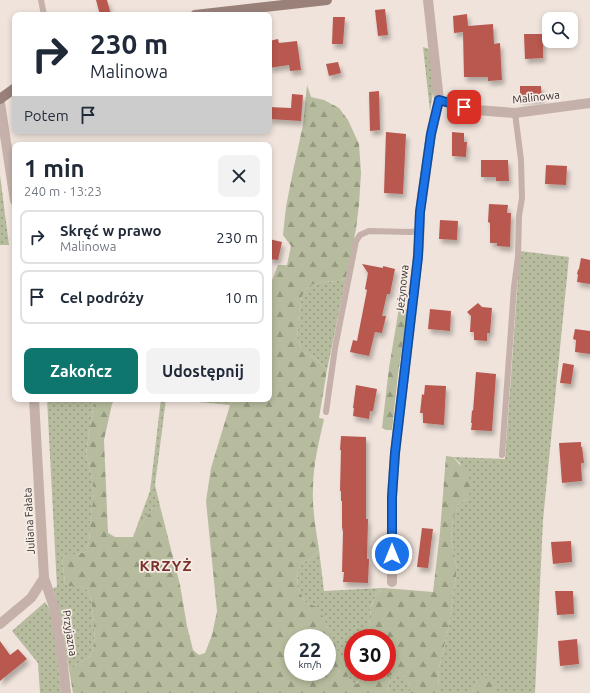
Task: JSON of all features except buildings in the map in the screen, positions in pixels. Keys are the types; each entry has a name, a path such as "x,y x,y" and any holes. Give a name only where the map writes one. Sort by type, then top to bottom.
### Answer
{"street":[{"path":"221,12 327,0"},
{"name":"Jeżynowa","path":"392,582 392,497 395,453 419,245 420,212 431,134 439,100 428,0"},
{"path":"0,99 12,90"},
{"name":"Malinowa","path":"439,100 476,110 516,113 590,102"},
{"path":"0,103 12,181"},
{"name":"Juliana Fałata","path":"34,402 44,578"},
{"path":"0,624 31,598 44,578"},
{"name":"Przyjazna","path":"44,578 54,607 66,693"}],"lane":[{"path":"41,0 43,12"},
{"path":"502,455 522,198 516,113"},
{"path":"326,412 335,348 356,241 360,235 369,231 419,231"}],"green space":[{"path":"423,47 429,49 434,87 430,111"},
{"path":"307,85 311,97 324,100 339,108 348,120 359,144 361,173 356,229 346,278 338,281 310,285 302,296 299,313 297,337 302,350 317,360 327,370 319,418 324,419 313,480 314,512 319,550 312,558 302,563 297,572 298,588 305,602 319,608 328,629 284,629 284,681 336,681 336,646 344,665 344,681 350,681 357,684 358,681 389,681 388,693 73,693 69,669 87,659 93,651 94,625 89,591 80,586 69,586 65,583 62,559 67,554 85,552 89,542 94,492 86,454 94,402 113,402 104,440 108,533 115,537 133,537 152,509 158,506 161,510 180,585 193,650 199,655 205,653 212,635 217,611 206,501 211,468 232,402 272,402 272,280 278,265 287,265 291,246 283,235 286,207 303,125"},
{"path":"0,175 9,245 0,245"},
{"path":"520,251 569,257 543,520 535,693 496,693 496,688 477,679 472,693 438,693 439,668 449,626 457,569 451,538 453,519 459,504 468,498 460,463 453,457 505,459"},
{"path":"346,278 327,370 317,360 302,350 297,337 302,296 310,285 338,281"},
{"path":"399,308 408,310 398,374 392,430 386,430 382,428 389,368"},
{"path":"47,402 94,402 86,454 94,492 89,542 85,552 67,554 62,559 65,583 69,586 80,586 89,591 94,625 94,643 93,651 90,656 69,669 59,608 53,588 57,587"},
{"path":"161,402 166,402 155,485 161,510 158,506 152,509 133,537 150,491"},
{"path":"198,402 232,402 230,405"},
{"path":"446,456 453,457 468,474 472,488 468,498 459,504 453,519 451,538 457,569 449,626 439,668 438,693 410,693 410,685 404,675 396,675 396,629 368,629 371,607 376,595 383,588 433,592 440,532"},
{"path":"319,550 324,591 383,588 376,595 371,606 368,629 344,629 344,665 336,647 336,629 328,629 319,609 305,602 298,588 297,572 302,563 312,558"},
{"path":"45,602 49,608 56,644 61,693 40,693 38,663 12,631"},
{"path":"396,675 404,675 410,685 410,693 388,693 389,681 396,681"},
{"path":"486,678 492,680 496,688 496,693 472,693 477,679"},
{"path":"350,681 358,681 356,684"}],"district":[{"name":"KRZYŻ","path":"166,565"}],"route":[{"path":"392,554 392,497 395,453 418,257 420,212 431,134 439,100 464,107"}]}
